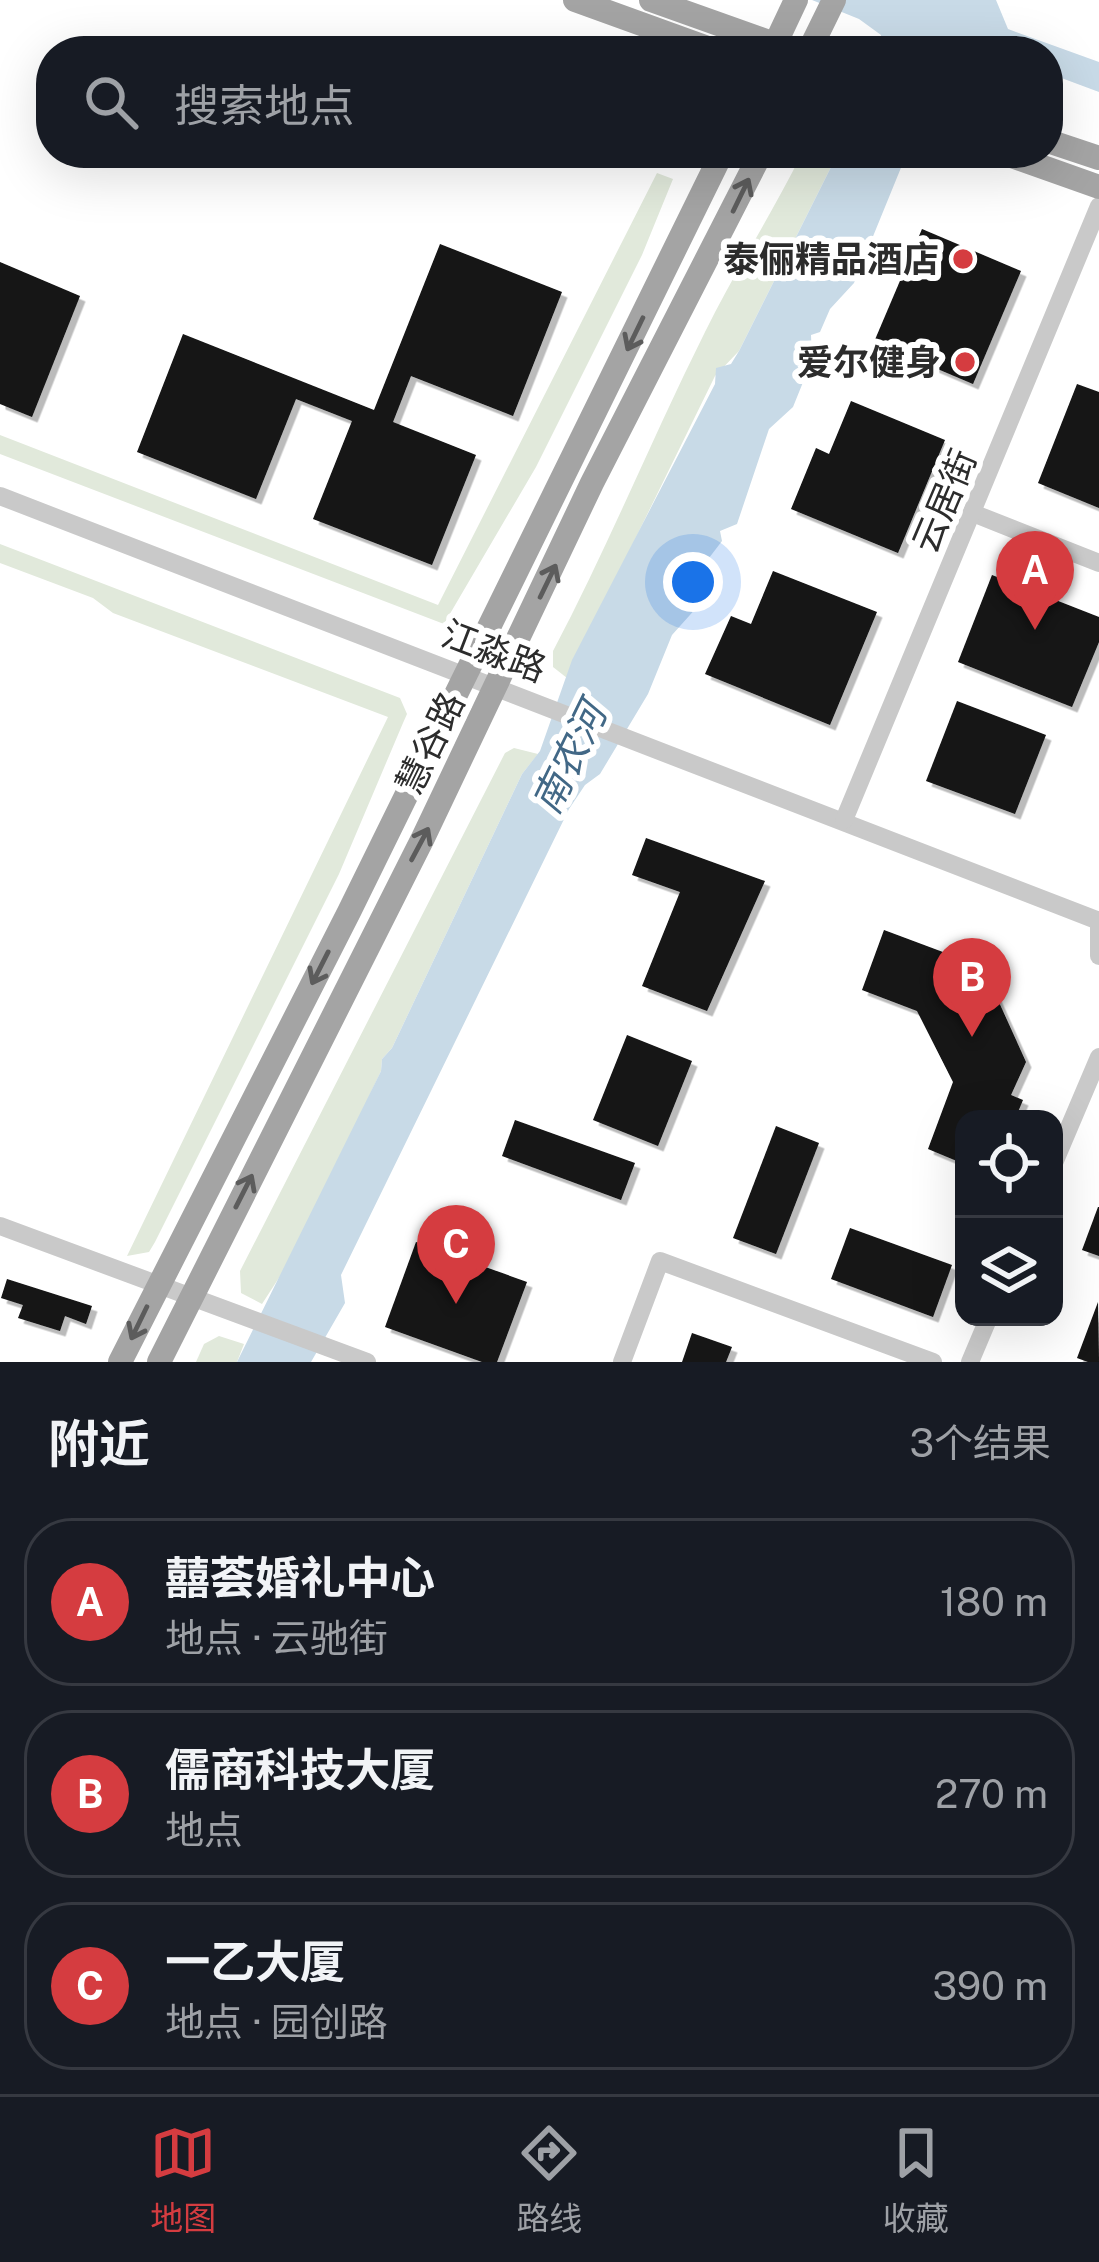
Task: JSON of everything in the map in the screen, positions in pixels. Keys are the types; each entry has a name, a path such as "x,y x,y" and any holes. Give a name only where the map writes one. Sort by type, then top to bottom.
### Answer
{"main road":[{"path":"575,0 675,36"},
{"path":"651,0 746,36"},
{"path":"784,36 795,3"},
{"path":"816,36 830,9"},
{"path":"1063,146 1099,158"},
{"name":"慧谷路","path":"120,1362 349,912 715,168"},
{"name":"慧谷路","path":"159,1362 497,686 592,483 753,168"},
{"path":"1045,168 1099,187"}],"street":[{"name":"云居街","path":"844,820 975,514 1099,206"},
{"name":"江淼路","path":"0,496 1099,921"},
{"path":"975,514 1099,563"},
{"path":"1099,921 1099,956"},
{"path":"1063,1142 1099,1057"},
{"path":"0,1226 367,1362"},
{"path":"622,1362 660,1261 933,1362"},
{"path":"970,1362 985,1326"}],"shaded area":[{"path":"794,168 830,168 739,351 715,376 567,678 553,667 553,651 705,332"},
{"path":"657,173 673,179 642,255 536,467 444,624 0,454 0,435 438,605"},
{"path":"0,544 400,698 407,714 339,874 149,1252 127,1256 388,717 113,613 93,598 0,563"},
{"path":"514,748 538,754 522,774 392,1048 382,1059 381,1071 295,1253 262,1304 241,1293 240,1271 505,753"},
{"path":"219,1336 244,1344 237,1362 196,1362 204,1344"}],"water":[{"path":"812,0 996,0 1008,29 1027,36 881,36 859,19"},
{"path":"1063,49 1099,62 1099,92 1063,79"},
{"name":"南农河","path":"830,168 901,168 854,283 830,309 820,332 811,335 812,360 793,407 769,429 737,524 720,531 722,541 709,558 698,606 672,635 648,694 600,774 585,785 569,809 341,1275 345,1303 311,1362 237,1362 522,774 540,751 572,660 715,384 716,368 731,364"}],"building":[{"path":"922,229 1021,271 973,384 874,342"},
{"path":"440,244 562,292 513,416 411,376 393,422 476,455 432,565 313,519 352,421 296,399 256,499 137,452 183,334 374,410"},
{"path":"0,262 80,296 32,417 0,404"},
{"path":"1077,384 1099,392 1099,508 1038,483"},
{"path":"851,401 945,440 898,553 791,509 816,448 829,454"},
{"path":"773,571 877,612 830,725 705,674 731,616 751,624"},
{"path":"992,575 1099,617 1099,642 1072,707 958,662"},
{"path":"957,701 1046,735 1015,814 926,781"},
{"path":"646,838 765,881 707,1011 642,986 680,892 632,875"},
{"path":"884,930 983,967 1026,1062 1011,1095 1023,1100 1019,1110 955,1110 955,1160 928,1149 953,1082 917,1011 862,990"},
{"path":"627,1035 692,1061 658,1146 593,1120"},
{"path":"515,1120 635,1163 621,1200 502,1156"},
{"path":"776,1126 819,1143 776,1254 733,1238"},
{"path":"1099,1207 1099,1256 1082,1250"},
{"path":"850,1228 952,1265 933,1317 831,1279"},
{"path":"416,1242 527,1282 497,1362 482,1362 385,1327"},
{"path":"7,1279 92,1306 86,1324 65,1316 60,1331 18,1318 23,1305 1,1298"},
{"path":"1098,1302 1099,1362 1088,1362 1077,1358"},
{"path":"692,1333 732,1347 726,1362 682,1362"}],"place":[{"name":"泰俪精品酒店","path":"963,259"},
{"name":"爱尔健身","path":"965,362"},
{"name":"囍荟婚礼中心","path":"1035,630"},
{"name":"儒商科技大厦","path":"972,1037"},
{"name":"一乙大厦","path":"456,1304"}]}
